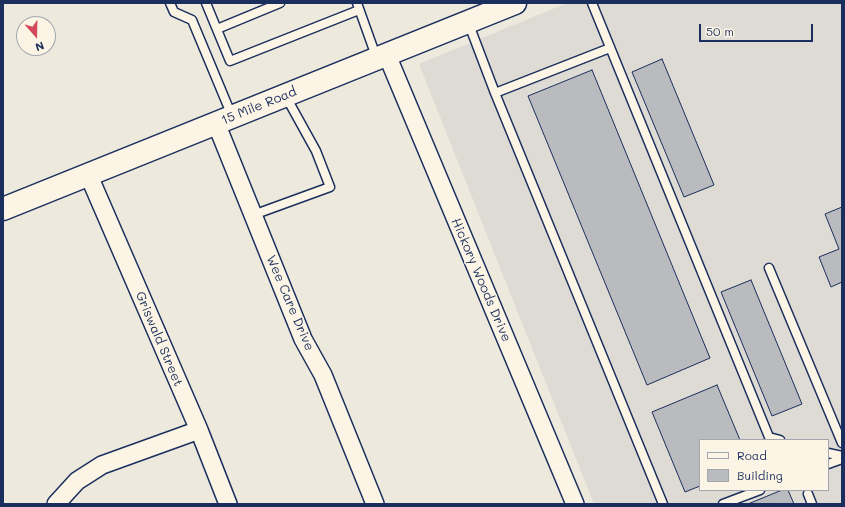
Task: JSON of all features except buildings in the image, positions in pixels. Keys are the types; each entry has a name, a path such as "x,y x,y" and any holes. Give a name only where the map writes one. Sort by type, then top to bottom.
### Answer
{"main road":[{"name":"15 Mile Road","path":"3,209 89,176 514,3"}],"street":[{"name":"Hickory Woods Drive","path":"382,57 576,504"},
{"name":"Wee Care Drive","path":"225,120 253,215 303,340 324,375 375,504"},
{"name":"Griswald Street","path":"89,176 198,430 228,504"},
{"path":"56,504 77,481 102,465 198,430"}],"lane":[{"path":"170,3 174,12 192,20 225,120"},
{"path":"206,3 230,61 358,7 382,57"},
{"path":"217,29 280,3"},
{"path":"592,3 769,437 776,439"},
{"path":"468,22 495,93 663,504"},
{"path":"495,93 610,48"},
{"path":"253,215 330,186 316,151 285,96"},
{"path":"769,268 842,443"},
{"path":"829,453 842,456"},
{"path":"829,464 842,459"},
{"path":"723,504 757,491"},
{"path":"808,494 812,504"}],"shaded area":[{"path":"567,3 842,3 842,504 594,504 419,64"}]}
